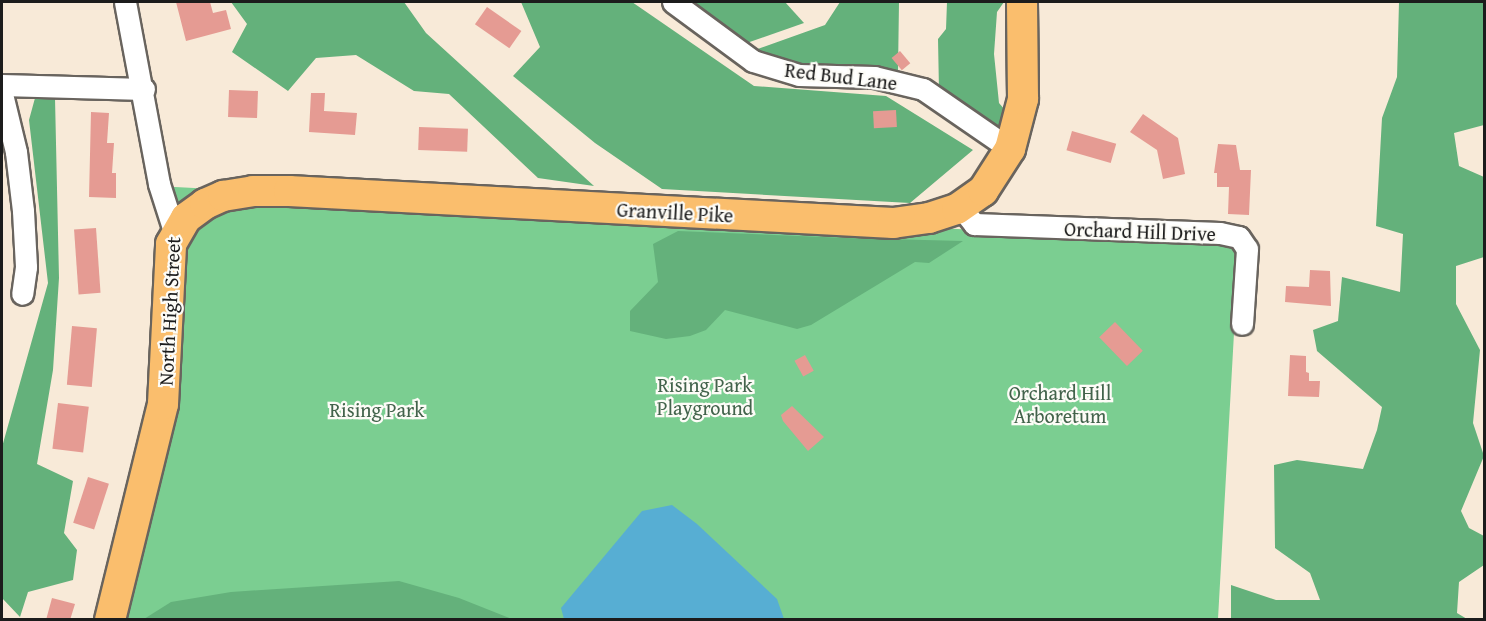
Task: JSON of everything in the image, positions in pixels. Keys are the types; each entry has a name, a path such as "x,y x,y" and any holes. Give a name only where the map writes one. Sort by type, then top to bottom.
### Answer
{"highway":[{"name":"Granville Pike","path":"176,234 186,218 205,204 223,196 253,191 893,223 929,218 960,206 992,181 1010,149 1023,99 1022,2"},
{"name":"North High Street","path":"110,620 163,404 168,363 168,261 176,234"}],"street":[{"name":"North High Street","path":"125,2 144,89 159,184 176,234"},
{"name":"Red Bud Lane","path":"673,2 753,60 799,75 874,77 923,89 1010,149"},
{"path":"2,85 144,89"},
{"path":"2,94 16,152 22,211 26,267 22,294"},
{"name":"Orchard Hill Drive","path":"960,206 974,224 1220,233 1239,237 1247,249 1242,324"}],"green space":[{"path":"231,2 404,2 426,33 594,186 538,178 449,94 414,91 356,55 316,58 288,91 232,52 247,24"},
{"path":"521,2 632,2 754,86 886,96 973,150 910,203 662,189 595,143 513,76 540,47"},
{"path":"683,2 785,2 804,23 741,45"},
{"path":"840,2 899,2 898,71 779,66 752,51 825,25"},
{"path":"947,2 1004,2 997,12 994,54 999,103 1011,117 999,137 939,91 938,39 946,29"},
{"path":"1399,2 1484,2 1484,125 1454,133 1459,166 1484,177 1484,257 1456,266 1456,304 1480,350 1473,423 1484,456 1461,511 1469,528 1484,536 1484,565 1459,582 1457,613 1467,619 1231,619 1231,585 1276,600 1320,600 1310,573 1275,548 1274,465 1297,460 1363,469 1377,430 1382,407 1317,351 1313,330 1338,321 1342,277 1400,292 1403,234 1376,226 1382,118 1397,77"},
{"path":"35,98 55,98 59,278 53,370 37,464 73,481 64,533 77,550 73,580 28,592 20,617 2,598 2,447 48,283 29,120"},
{"name":"Rising Park","path":"156,186 1239,244 1218,619 110,620 154,445 168,278"},
{"path":"678,231 963,241 929,263 915,262 811,325 797,329 725,310 706,330 690,336 666,339 630,331 630,311 658,282 653,244"},
{"path":"399,581 459,598 512,619 144,619 171,602 231,592"}],"water":[{"path":"672,505 697,524 777,599 784,619 564,619 561,608 642,511"}],"building":[{"path":"176,2 210,2 213,13 226,10 231,29 186,41"},
{"path":"487,7 521,31 509,48 475,24"},
{"path":"900,51 910,63 902,70 892,58"},
{"path":"229,90 258,91 257,118 228,117"},
{"path":"311,93 325,93 324,111 357,113 355,135 309,132"},
{"path":"896,110 897,127 874,128 873,111"},
{"path":"91,112 109,113 107,143 114,143 112,173 116,173 116,198 89,197"},
{"path":"1143,114 1178,138 1185,174 1163,179 1157,150 1130,132"},
{"path":"419,127 468,129 467,152 418,150"},
{"path":"1072,131 1116,144 1111,163 1066,150"},
{"path":"1218,144 1236,145 1240,170 1251,170 1249,215 1228,214 1229,187 1217,187 1217,173 1214,173"},
{"path":"96,228 101,293 79,294 74,230"},
{"path":"1310,270 1330,271 1331,306 1285,302 1286,286 1309,287"},
{"path":"1115,322 1143,351 1127,366 1099,337"},
{"path":"72,326 97,328 92,387 67,385"},
{"path":"805,355 814,371 803,377 795,361"},
{"path":"1290,355 1306,356 1306,372 1309,373 1309,381 1320,381 1319,397 1288,396"},
{"path":"58,403 89,407 83,452 52,449"},
{"path":"792,406 824,437 808,451 783,421 781,415"},
{"path":"88,477 109,484 94,529 73,523"},
{"path":"52,598 75,604 70,620 46,620"}],"park label":[{"name":"Rising Park Playground","path":"705,396"},
{"name":"Orchard Hill Arboretum","path":"1060,404"}]}
